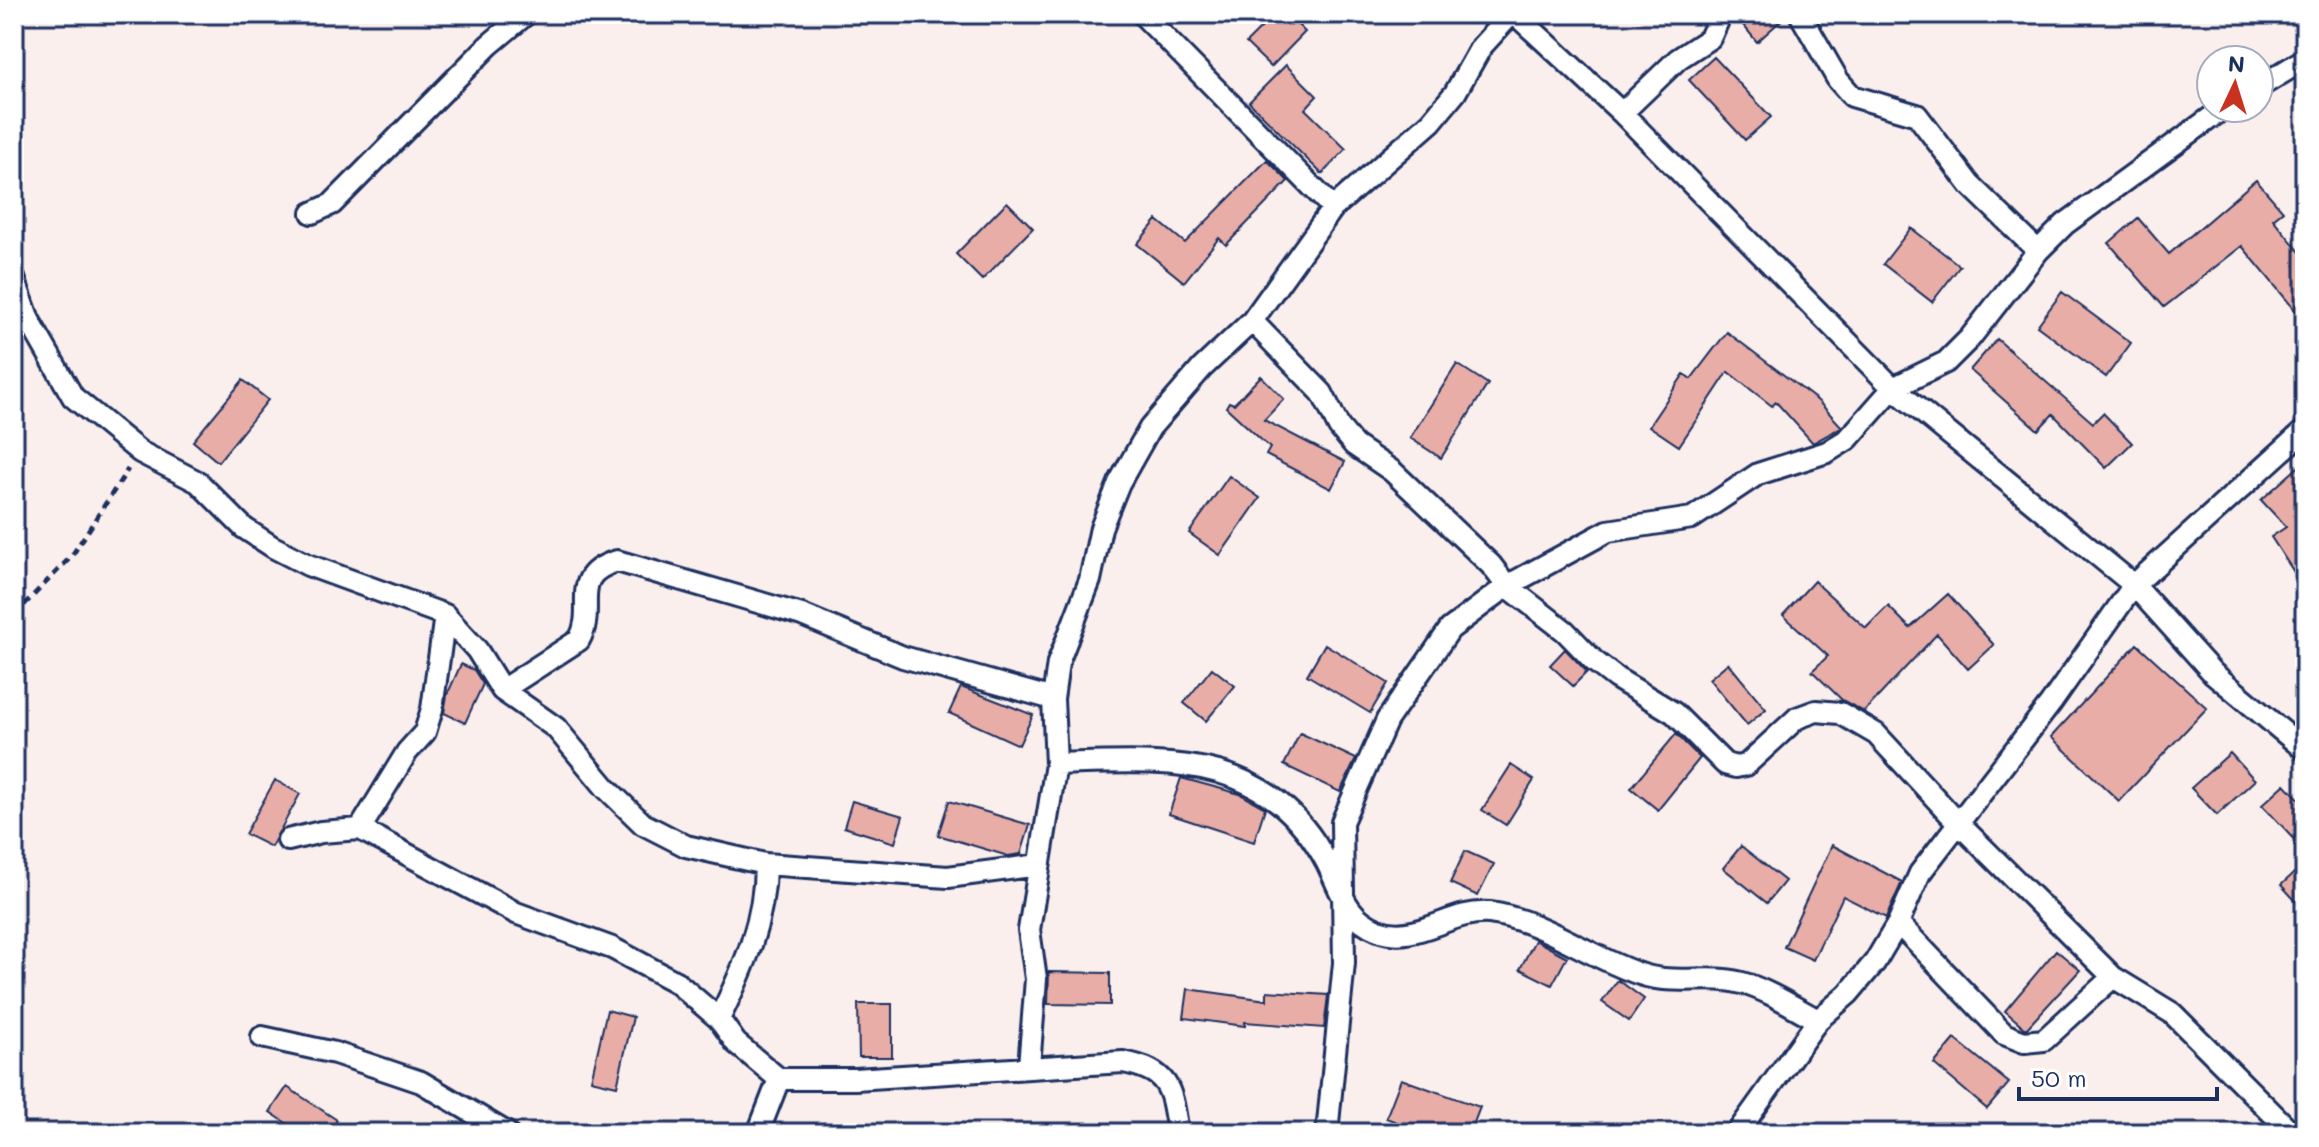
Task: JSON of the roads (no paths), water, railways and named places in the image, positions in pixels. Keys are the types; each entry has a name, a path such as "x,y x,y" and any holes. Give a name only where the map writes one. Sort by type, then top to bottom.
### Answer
{"street":[{"path":"312,213 332,204 489,45 526,14"},
{"path":"1142,14 1333,208"},
{"path":"1029,1066 1036,979 1029,930 1056,764 1053,699 1058,663 1090,580 1101,528 1119,483 1150,428 1202,368 1252,321 1333,208 1431,122 1455,93 1481,47 1513,14 1622,113 1893,388 2134,585 2213,673 2305,750"},
{"path":"1622,113 1678,59 1710,38 1721,14"},
{"path":"1800,14 1838,80 1852,96 1917,115 1970,185 2038,251"},
{"path":"2275,77 2305,59"},
{"path":"1327,1133 1344,963 1342,822 1387,720 1450,629 1507,586 1608,531 1692,518 1758,474 1827,452 1848,439 1893,388 1946,362 1970,338 2038,251 2065,224 2202,124"},
{"path":"14,278 29,320 73,397 140,452 198,482 244,528 285,553 308,565 445,615 477,650 502,690 556,728 606,788 643,824 686,846 765,864 948,877 1039,865"},
{"path":"1252,321 1322,393 1339,427 1354,445 1392,471 1491,565 1507,586 1565,631 1616,678 1674,713 1725,764 1736,767 1746,765 1797,718 1816,711 1840,713 1876,734 1960,825 2113,977 2172,1013 2292,1133"},
{"path":"1737,1133 1818,1020 1848,994 1875,962 1898,923 1920,873 1960,825 2134,585 2305,430"},
{"path":"502,690 579,640 585,630 586,583 598,567 617,561 802,615 903,657 1053,699"},
{"path":"360,829 407,752 425,732 432,709 445,615"},
{"path":"1056,764 1195,765 1260,786 1301,821 1326,863 1345,908 1375,929 1390,934 1408,934 1461,916 1484,913 1508,916 1641,975 1674,981 1705,979 1743,983 1818,1020"},
{"path":"288,840 321,832 360,829 516,913 612,948 676,982 719,1019 736,1043 779,1079 871,1079 1123,1062 1148,1067 1162,1077 1172,1092 1178,1133"},
{"path":"719,1019 740,975 762,912 765,864"},
{"path":"1898,923 2004,1034 2024,1042 2044,1040 2113,977"},
{"path":"262,1037 335,1053 421,1082 507,1133"},
{"path":"758,1133 779,1079"}]}
